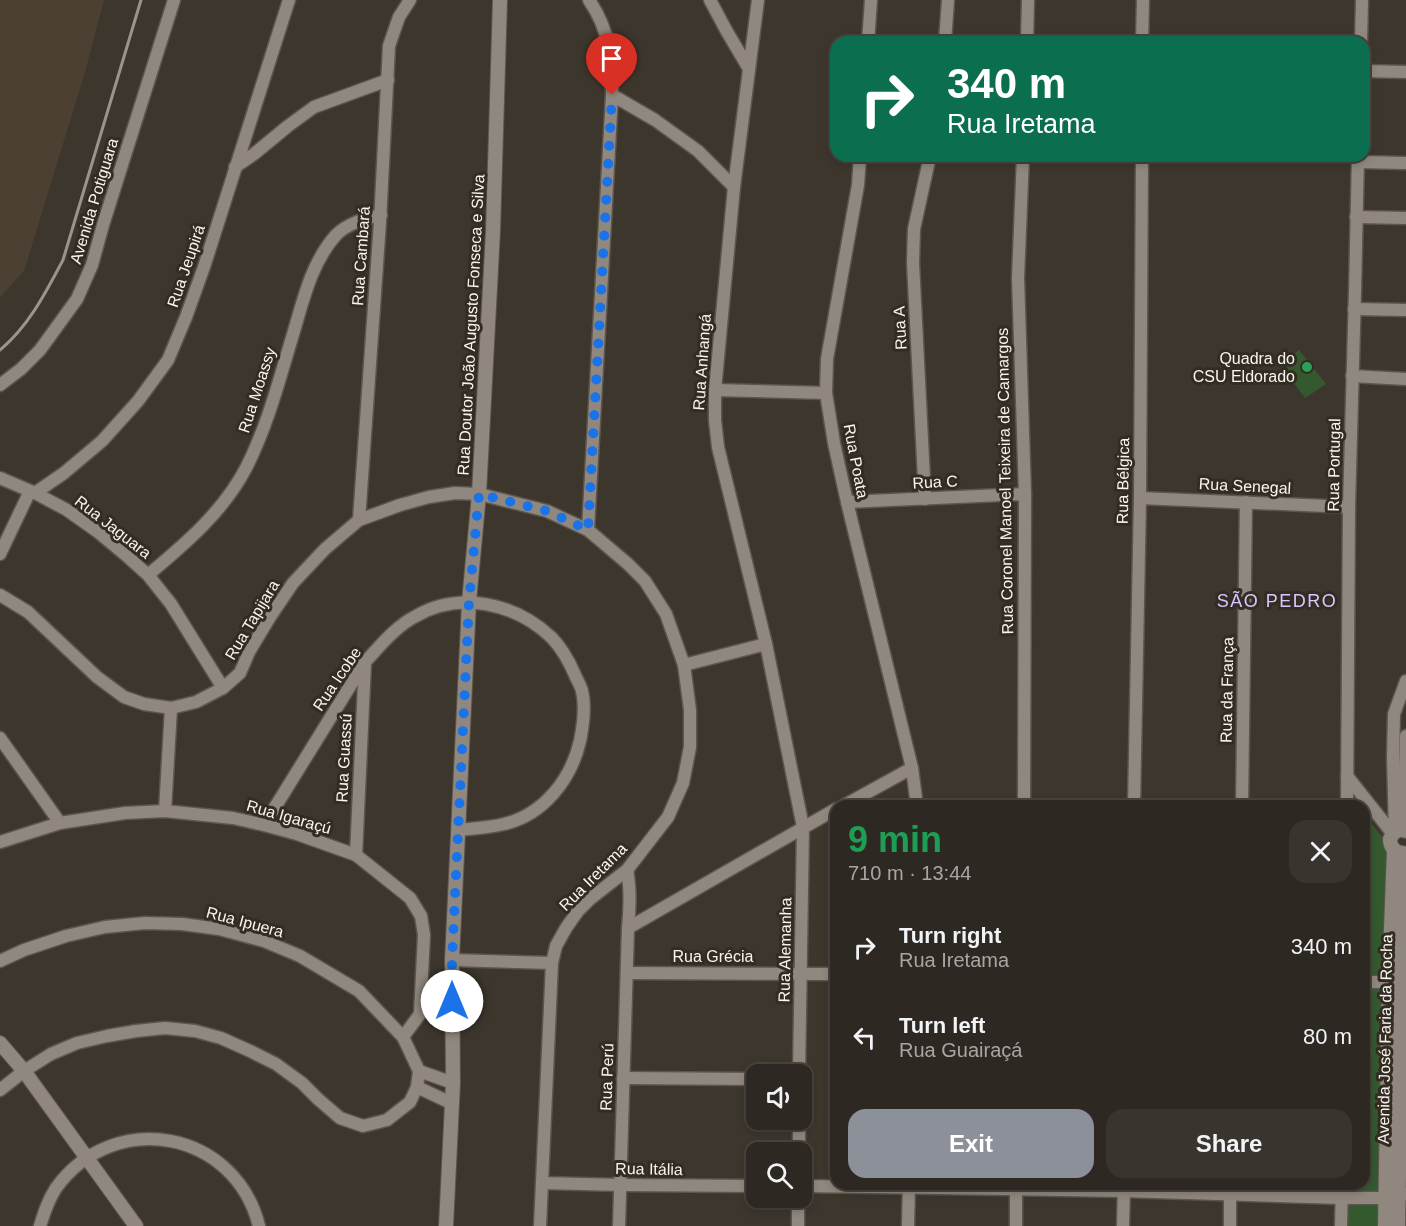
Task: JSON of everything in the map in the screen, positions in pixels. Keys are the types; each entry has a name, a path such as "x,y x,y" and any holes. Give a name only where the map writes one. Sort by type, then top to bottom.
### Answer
{"street":[{"name":"Avenida Potiguara","path":"0,385 40,350 77,299 92,265 174,0"},
{"name":"Rua Jeupirá","path":"0,554 32,492 64,473 102,441 138,401 168,360 204,267 289,0"},
{"name":"Rua Cambará","path":"359,520 381,214 390,46 399,17 410,0"},
{"name":"Rua Doutor João Augusto Fonseca e Silva","path":"446,1226 453,1083 452,960 469,602 479,494 492,231 500,0"},
{"path":"588,530 612,95 609,45 598,15 589,0"},
{"path":"710,0 749,69"},
{"name":"Rua Anhangá","path":"758,0 734,187 715,390 715,420 718,447 766,644 804,827"},
{"path":"868,36 871,0"},
{"path":"945,36 948,0"},
{"path":"1027,36 1028,0"},
{"path":"1142,36 1143,0"},
{"path":"1361,36 1362,0"},
{"path":"1370,71 1406,72"},
{"path":"235,167 314,107 388,80"},
{"path":"612,95 656,120 698,151 734,187"},
{"path":"1370,160 1406,163"},
{"name":"Rua Poata","path":"860,162 858,184 827,359 826,393 847,502 912,768 916,800"},
{"name":"Rua A","path":"926,499 913,263 914,229 929,162"},
{"name":"Rua Coronel Manoel Teixeira de Camargos","path":"1023,162 1018,278 1025,494 1024,800"},
{"name":"Rua Bélgica","path":"1134,800 1140,498 1142,162"},
{"name":"Rua Portugal","path":"1347,800 1349,507 1358,162"},
{"name":"Rua Moassy","path":"148,575 186,543 217,512 245,469 266,423 318,259 337,234 357,221 381,214"},
{"path":"1356,218 1406,218"},
{"path":"1354,309 1406,310"},
{"path":"1352,376 1406,379"},
{"path":"715,390 826,393"},
{"name":"Rua Jaguara","path":"0,478 67,510 129,556 171,604 223,688"},
{"name":"Rua Tapijara","path":"0,595 28,612 97,677 124,697 144,704 171,708 195,702 223,688 240,673 249,652 270,616 293,583 325,549 359,520 429,497 454,493 479,494"},
{"name":"Rua Iretama","path":"479,494 547,511 588,530 645,581 666,614 684,665 690,710 690,747 682,783 668,817 627,870 578,911 556,946 552,963 540,1226"},
{"name":"Rua C","path":"847,502 1025,494"},
{"name":"Rua Senegal","path":"1140,498 1349,507"},
{"name":"Rua da França","path":"1242,800 1246,502"},
{"name":"Rua Icobe","path":"264,825 365,662 416,615 445,605 469,602 504,608 526,619 552,638 570,663 583,692 584,722 573,765 566,778 546,801 521,818 506,824 459,830"},
{"path":"684,665 766,644"},
{"name":"Rua Guassú","path":"356,855 365,662"},
{"path":"1399,840 1393,758 1406,688"},
{"path":"165,811 171,708"},
{"path":"1399,840 1406,736"},
{"path":"0,738 60,823"},
{"path":"854,800 912,768"},
{"path":"1347,776 1366,800"},
{"path":"1347,789 1355,800"},
{"path":"1370,804 1399,840"},
{"name":"Rua Igaraçú","path":"0,842 60,823 125,813 165,811 264,825 356,855 410,898 421,916 424,935 420,1014 403,1037"},
{"path":"628,928 830,812"},
{"path":"1370,815 1399,840"},
{"name":"Rua Alemanha","path":"799,1064 804,827"},
{"name":"Avenida José Faria da Rocha","path":"1385,1226 1397,1195 1404,1074 1401,983 1404,961 1399,840"},
{"name":"Avenida José Faria da Rocha","path":"1398,1226 1389,982 1399,840"},
{"name":"Rua Perú","path":"619,1226 628,928 631,896 627,870"},
{"path":"616,879 631,896"},
{"name":"Rua Ipuera","path":"0,961 66,936 105,927 145,923 182,924 219,929 264,941 300,956 359,991 403,1037 419,1071"},
{"path":"452,960 552,963"},
{"name":"Rua Grécia","path":"627,973 830,974"},
{"path":"1370,982 1389,982"},
{"path":"0,1090 51,1054 77,1043 126,1032 165,1028 195,1031 221,1038 276,1064 302,1083 340,1118 363,1126 387,1120 410,1102 417,1087 419,1071 453,1083"},
{"path":"0,1043 24,1071 136,1226"},
{"path":"623,1078 746,1079"},
{"path":"417,1087 451,1103"},
{"path":"40,1226 55,1190 69,1172 87,1158 112,1145 141,1139 169,1140 197,1149 221,1164 241,1185 255,1210 259,1226"},
{"name":"Rua Itália","path":"542,1183 746,1186"},
{"path":"812,1186 830,1186"},
{"path":"908,1226 909,1190"},
{"path":"1016,1190 1016,1226"},
{"path":"1123,1226 1124,1190"},
{"path":"1230,1190 1230,1226"},
{"path":"1242,1190 1341,1198 1397,1195"},
{"path":"1341,1226 1342,1190"},
{"path":"798,1208 798,1226"}],"shaded area":[{"path":"0,0 104,0 85,72 24,271 0,297"}],"green space":[{"path":"1299,350 1326,384 1305,398 1280,364"},
{"path":"1370,822 1382,837 1387,852 1381,1226 1348,1226 1349,1190 1370,1190"}],"railway":[{"path":"0,350 28,319 63,260 141,0"}],"place":[{"name":"Quadra do CSU Eldorado","path":"1307,367"}],"district":[{"name":"SÃO PEDRO","path":"1277,601"}],"route":[{"path":"452,1001 469,602 479,494 547,511 588,530 612,95"}]}
